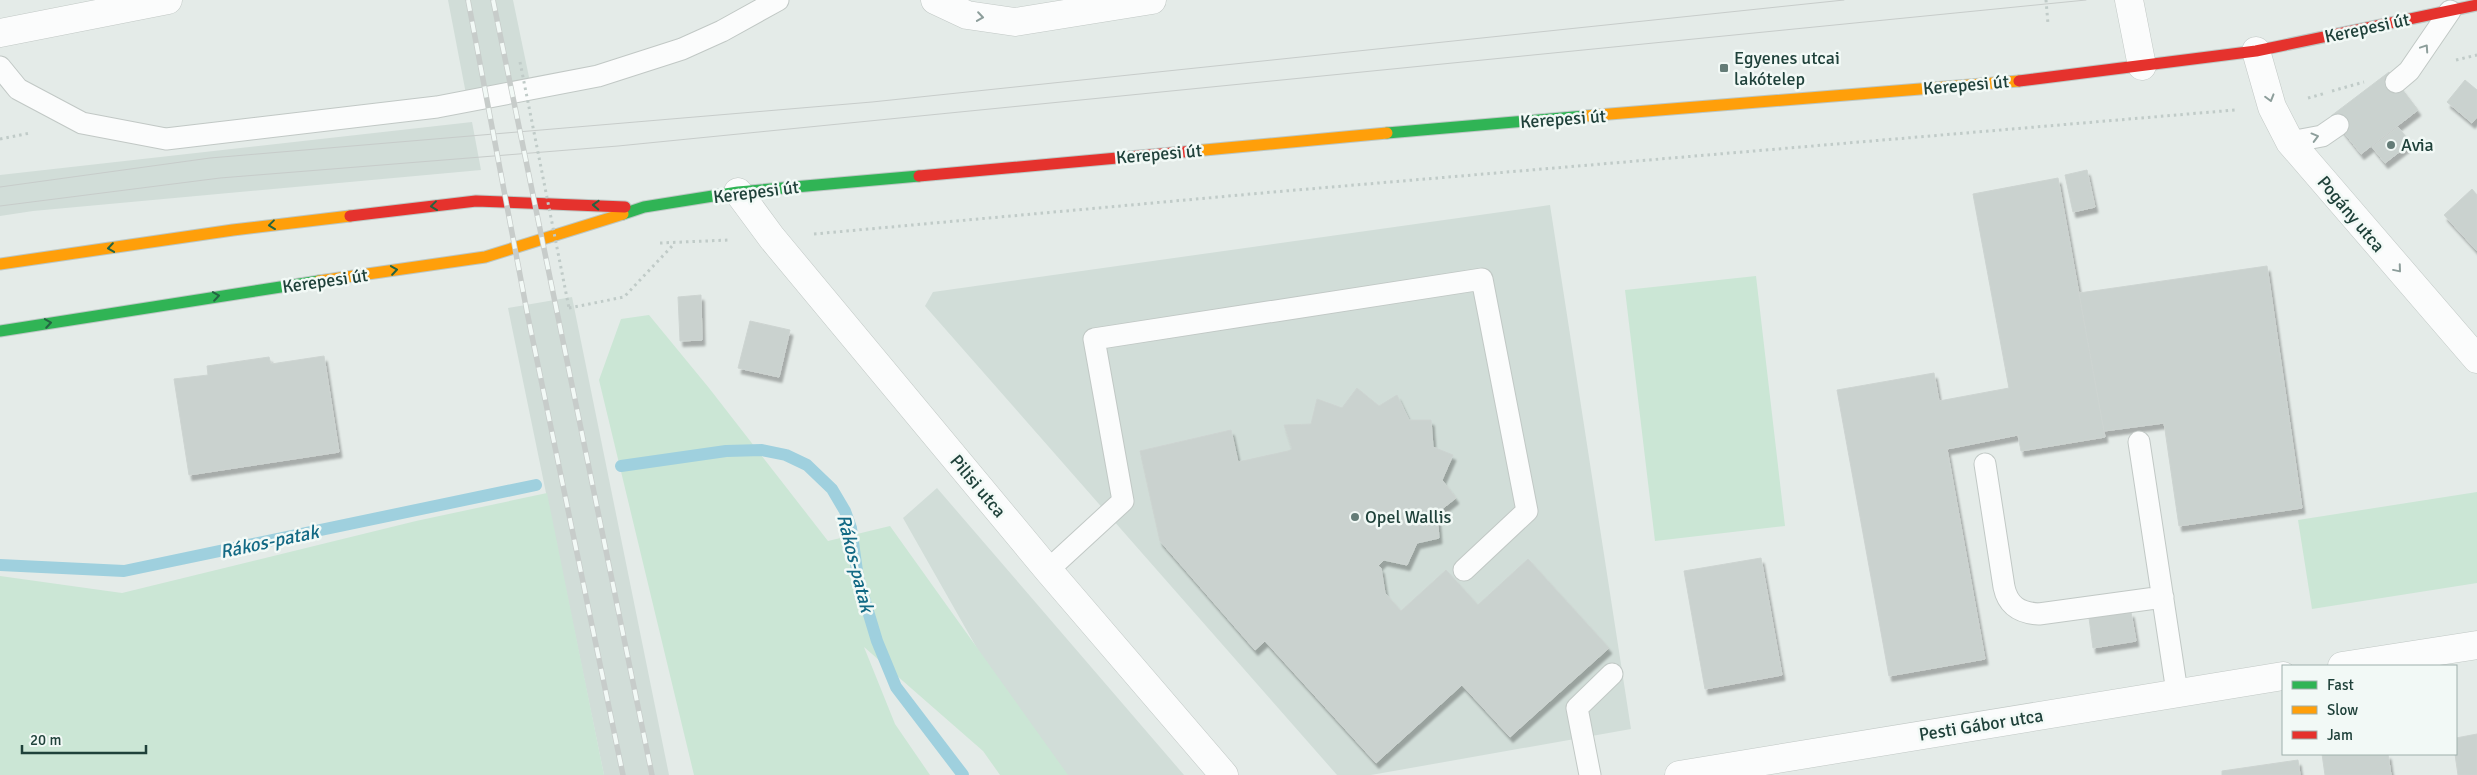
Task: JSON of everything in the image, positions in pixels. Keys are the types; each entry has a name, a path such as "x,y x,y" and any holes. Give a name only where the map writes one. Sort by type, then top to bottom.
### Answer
{"main road":[{"name":"Kerepesi út","path":"0,331 177,302 485,257 644,207 738,192 1478,125 2050,78 2256,51 2477,5"},
{"name":"Kerepesi út","path":"0,264 233,230 476,200 644,207"}],"street":[{"path":"0,33 168,0"},
{"path":"935,0 967,15 1015,22 1152,0"},
{"path":"2129,0 2142,66"},
{"name":"Pogány utca","path":"2256,51 2272,107 2290,142 2477,359"},
{"name":"Pilisi utca","path":"738,192 772,238 1048,570 1224,775"},
{"path":"2348,665 2477,645"},
{"name":"Pesti Gábor utca","path":"1679,775 2282,676"}],"lane":[{"path":"0,67 18,89 82,123 166,139 437,107 598,76 682,48 722,31 778,0"},
{"path":"2396,82 2409,71 2450,10"},
{"path":"2290,142 2322,136 2338,125"},
{"path":"1048,570 1123,501 1094,339 1482,279 1527,511 1464,570"},
{"path":"2139,442 2177,692"},
{"path":"1985,464 2004,587 2010,602 2017,610 2027,614 2040,614 2163,597"},
{"path":"1590,775 1577,708 1612,674"}],"path":[{"path":"2046,0 2048,24"},
{"path":"520,62 569,308 624,297 675,243"},
{"path":"657,244 772,238 1293,190 2272,107 2368,82"},
{"path":"554,260 564,258"}],"shaded area":[{"path":"448,0 513,0 530,82 466,94"},
{"path":"472,122 481,170 33,211 0,216 0,175"},
{"name":"Opel Wallis","path":"1550,205 1631,729 1371,775 1337,775 925,306 933,292"},
{"path":"572,297 669,775 604,775 508,308"},
{"path":"937,488 1184,775 1049,775 903,518"}],"green space":[{"path":"1756,276 1785,526 1655,541 1625,290"},
{"path":"649,315 709,388 828,541 890,526 1068,775 1000,775 983,751 864,647 895,724 930,775 694,775 599,380 621,319"},
{"path":"2477,492 2477,583 2312,609 2298,520"},
{"path":"547,493 604,775 0,775 0,576 122,593 416,521"}],"building":[{"path":"2389,72 2418,110 2361,154 2331,116"},
{"path":"2465,80 2477,90 2477,117 2472,123 2447,102"},
{"name":"Avia","path":"2398,127 2411,143 2385,163 2372,147"},
{"path":"2087,170 2095,207 2073,212 2065,175"},
{"path":"2058,178 2105,437 2021,451 2018,435 1947,449 1985,659 1889,676 1837,390 1934,373 1939,401 2009,388 1973,194"},
{"path":"2472,189 2477,195 2477,251 2444,215"},
{"path":"2267,266 2302,508 2179,526 2164,423 2104,431 2079,293"},
{"path":"701,295 702,340 680,341 678,297"},
{"path":"750,321 790,330 779,377 738,368"},
{"path":"324,356 339,452 189,475 174,379 208,375 207,366 269,357 271,364"},
{"path":"1357,388 1379,406 1397,395 1409,420 1431,420 1433,447 1453,455 1442,480 1456,498 1437,513 1439,538 1417,543 1407,565 1384,560 1378,566 1381,568 1385,593 1401,611 1446,570 1478,605 1528,559 1609,648 1510,737 1462,685 1376,763 1265,641 1255,650 1160,541 1140,451 1231,430 1238,462 1288,451 1292,449 1284,425 1311,424 1317,399 1342,408"},
{"path":"1761,558 1782,675 1705,689 1684,571"},
{"path":"2131,612 2136,641 2093,648 2089,618"},
{"path":"2477,734 2477,775 2458,775 2455,755 2457,755 2457,738"},
{"path":"2322,755 2388,755 2391,775 2325,775"},
{"path":"2298,760 2300,775 2222,775 2222,771"}],"waterway":[{"name":"Rákos-patak","path":"621,466 726,451 762,450 786,455 807,465 832,489 845,511 851,528 858,578 877,641 896,687 963,775"},
{"name":"Rákos-patak","path":"0,565 124,571 536,485"}],"tram line":[{"path":"0,187 210,158 872,102 1844,0"},
{"path":"0,206 220,178 618,146 2086,0"}],"railway":[{"path":"468,0 527,312 623,775"},
{"path":"493,0 652,775"}],"traffic: fast":[{"path":"1387,133 1585,116"},
{"path":"623,214 644,207 738,192 919,176"},
{"path":"0,331 319,281"}],"traffic: slow":[{"path":"1585,116 2019,81"},
{"path":"1194,151 1387,133"},
{"path":"319,281 485,257 623,214"},
{"path":"0,264 233,230 350,216"}],"traffic: jam":[{"path":"2019,81 2256,51 2477,5"},
{"path":"919,176 1194,151"},
{"path":"350,216 476,201 625,207"}],"place":[{"name":"Egyenes utcai lakótelep","path":"1724,68"},
{"name":"Avia","path":"2391,145"},
{"name":"Opel Wallis","path":"1355,517"}]}
